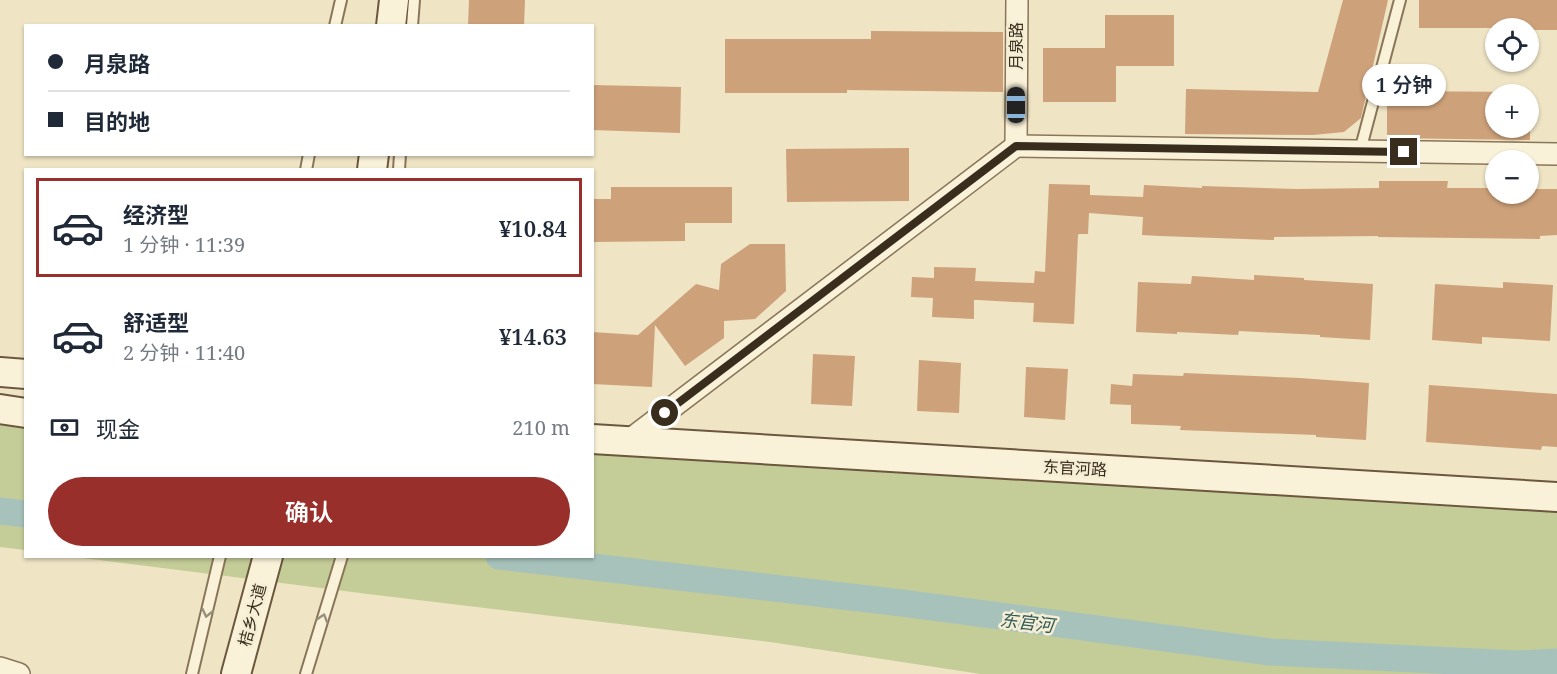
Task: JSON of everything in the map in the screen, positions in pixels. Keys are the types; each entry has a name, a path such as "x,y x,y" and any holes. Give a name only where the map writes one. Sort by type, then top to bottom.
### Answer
{"street":[{"path":"391,24 394,0"},
{"name":"月泉路","path":"1016,146 1017,0"},
{"path":"628,441 1016,146 1557,153"},
{"path":"0,372 24,374"},
{"path":"0,409 24,413"},
{"name":"东官河路","path":"594,439 1557,497"},
{"name":"桔乡大道","path":"236,674 267,558"},
{"path":"0,668 19,674"}],"lane":[{"path":"335,24 341,0"},
{"path":"412,24 414,0"},
{"path":"1360,151 1400,0"},
{"path":"192,674 220,558"},
{"path":"306,674 341,558"}],"green space":[{"path":"0,420 24,424 24,550 0,547"},
{"path":"594,439 1557,497 1557,674 981,674 770,642 83,558 594,558"}],"building":[{"path":"469,0 525,0 524,24 468,24"},
{"path":"1343,0 1388,0 1361,118 1344,132 1313,135 1185,134 1186,89 1318,92"},
{"path":"1419,0 1557,0 1557,30 1539,30 1539,18 1485,18 1485,28 1419,28"},
{"path":"1105,15 1174,15 1174,66 1116,66 1116,102 1043,102 1043,48 1105,48"},
{"path":"871,31 1003,32 1003,92 847,90 847,93 725,93 725,39 871,39"},
{"path":"594,85 681,87 680,133 594,130"},
{"path":"1384,91 1485,92 1485,138 1530,138 1530,140 1387,138 1387,95 1381,101"},
{"path":"909,148 909,201 787,202 786,149"},
{"path":"1379,181 1448,181 1447,188 1485,188 1485,204 1539,204 1539,189 1557,189 1557,235 1540,236 1540,239 1378,236 1274,237 1274,240 1160,236 1142,235 1143,217 1089,213 1088,234 1078,235 1074,324 1033,322 1034,303 978,300 974,300 974,319 932,317 933,298 911,297 912,277 934,278 934,267 976,268 975,281 1034,283 1035,271 1045,272 1049,184 1090,185 1090,195 1143,197 1144,185 1202,188 1202,186 1296,189 1379,188"},
{"path":"611,187 732,187 732,223 685,223 685,241 594,242 594,199 611,199"},
{"path":"750,244 785,244 786,291 755,319 724,321 724,338 685,366 655,325 652,387 594,384 594,332 638,335 696,284 719,290 721,264"},
{"path":"1254,275 1373,284 1370,340 1239,331 1238,335 1136,332 1138,282 1191,284 1192,276 1254,280"},
{"path":"1503,282 1553,285 1550,341 1482,337 1482,344 1432,340 1435,284 1503,288"},
{"path":"813,354 855,356 852,406 811,404"},
{"path":"919,360 961,363 959,413 917,411"},
{"path":"1026,367 1068,369 1065,420 1024,417"},
{"path":"1184,373 1369,383 1366,440 1316,437 1316,435 1180,430 1181,426 1131,424 1131,405 1110,404 1111,384 1132,386 1133,374 1183,376"},
{"path":"1429,385 1557,394 1557,447 1542,446 1541,450 1426,442"}],"waterway":[{"name":"东官河","path":"0,511 24,514"},
{"name":"东官河","path":"516,558 902,603 1270,652 1517,664 1557,662"}],"route":[{"path":"665,413 1016,146 1404,152"}]}
